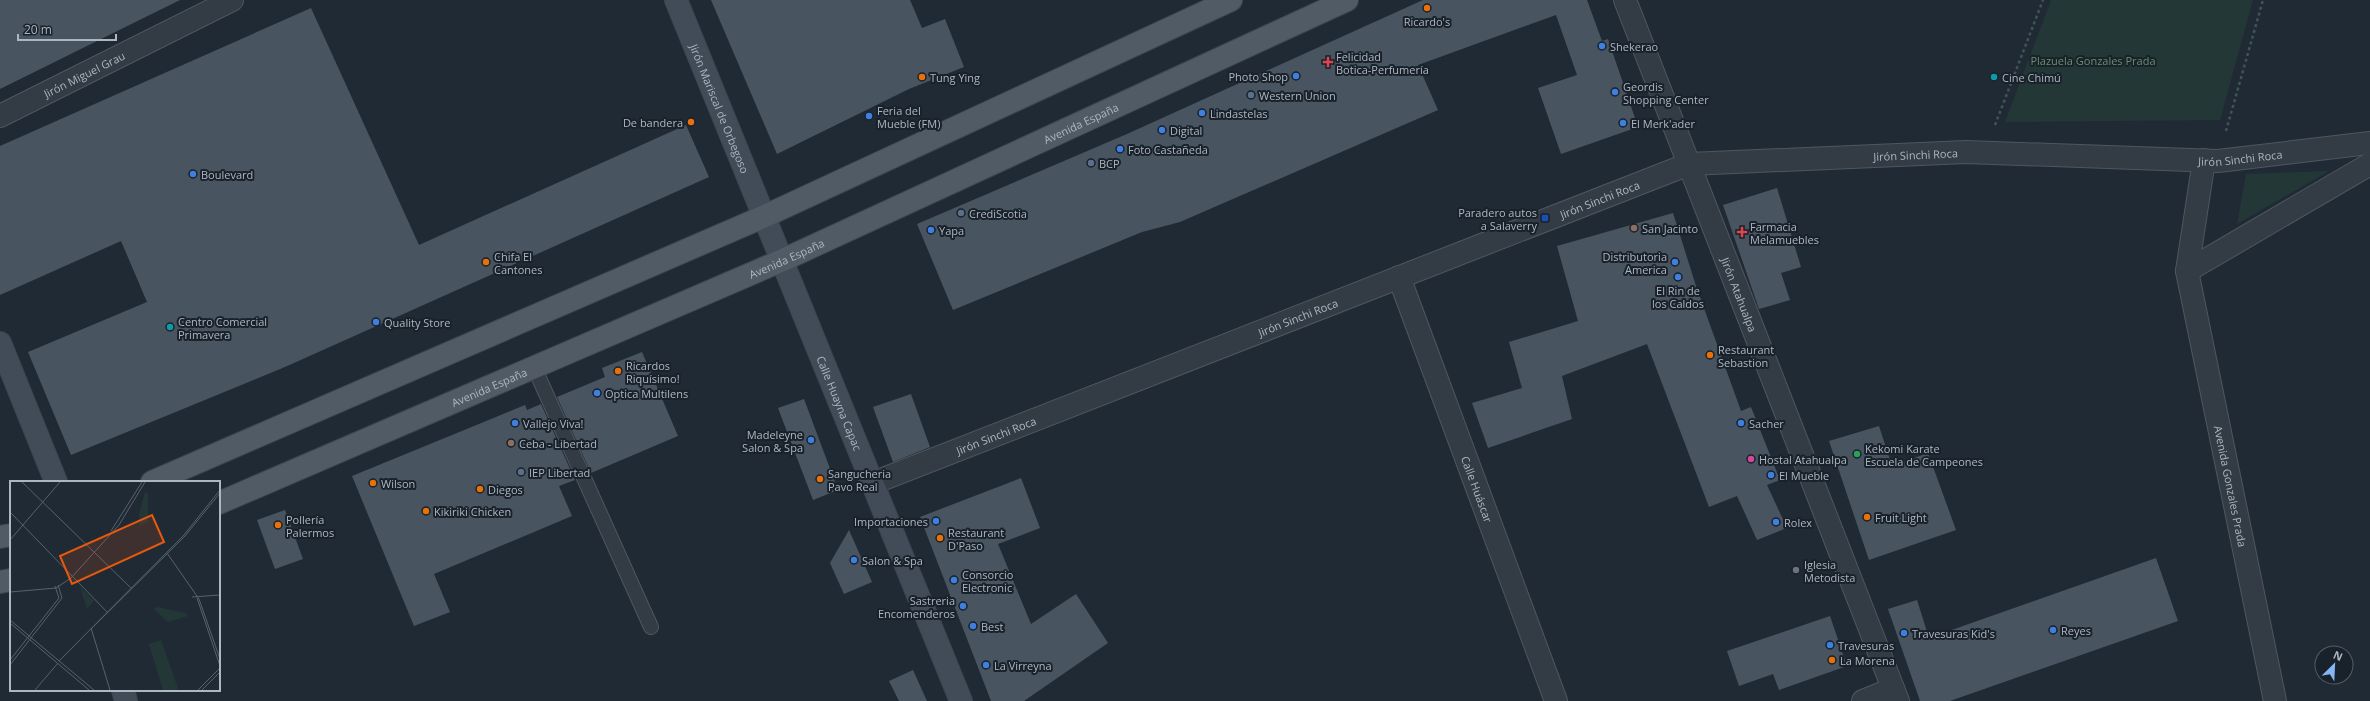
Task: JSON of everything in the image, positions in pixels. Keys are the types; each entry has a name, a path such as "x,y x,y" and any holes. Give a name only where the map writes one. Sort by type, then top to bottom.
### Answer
{"main road":[{"path":"154,481 765,216 1231,0"},
{"name":"Avenida España","path":"220,502 783,260 1347,0"},
{"path":"0,537 10,536"},
{"path":"0,582 10,580"}],"street":[{"name":"Jirón Miguel Grau","path":"0,116 232,0"},
{"name":"Jirón Mariscal de Orbegoso","path":"676,0 765,216"},
{"name":"Jirón Atahualpa","path":"1625,0 1896,695"},
{"name":"Jirón Sinchi Roca","path":"873,482 1689,164 1989,153 2211,160 2370,143"},
{"name":"Avenida Gonzales Prada","path":"2211,160 2187,271 2275,701"},
{"path":"2187,271 2370,164"},
{"name":"Calle Huayna Capac","path":"765,216 960,701"},
{"name":"Calle Huáscar","path":"1399,277 1556,701"},
{"path":"0,343 56,481"},
{"path":"123,691 126,701"},
{"path":"1863,701 1896,695"}],"lane":[{"path":"534,367 651,626"}],"path":[{"path":"1989,153 1996,118 2043,0"},
{"path":"2211,160 2262,0"}],"green space":[{"name":"Plazuela Gonzales Prada","path":"2051,0 2253,0 2220,120 2005,122"},
{"path":"2329,171 2237,224 2246,174"}],"building":[{"path":"0,0 180,0 0,89"},
{"path":"711,0 910,0 922,28 945,19 964,67 909,89 777,154"},
{"path":"1423,0 1587,0 1602,41 1608,39 1638,127 1561,154 1538,88 1577,75 1556,15 1418,65 1438,110 1180,222 1142,232 953,310 917,224 1127,134"},
{"name":"Boulevard","path":"311,8 419,245 686,125 709,177 285,367 71,455 28,352 147,302 121,241 0,295 0,146"},
{"path":"1777,188 1801,267 1781,273 1790,300 1759,309 1723,205"},
{"path":"1673,213 1696,286 1741,411 1751,407 1780,480 1767,485 1787,528 1757,540 1737,496 1709,507 1647,344 1562,376 1572,419 1488,448 1472,403 1522,388 1509,342 1578,321 1557,246"},
{"path":"642,352 678,436 591,473 557,397 605,377 602,368"},
{"path":"911,394 930,447 893,462 873,407"},
{"path":"804,399 838,490 813,500 778,408"},
{"path":"541,404 575,480 559,486 572,516 434,574 450,612 414,626 352,476 525,405 527,410"},
{"path":"1879,426 1892,466 1928,453 1956,530 1869,560 1829,441"},
{"path":"1021,478 1040,528 998,544 1031,624 1076,594 1108,643 1024,701 991,701 920,517"},
{"path":"285,510 303,559 275,569 257,520"},
{"path":"849,530 872,582 844,594 830,563"},
{"name":"Reyes","path":"2156,558 2178,621 1950,701 1920,701 1888,609 1917,600 1929,638"},
{"path":"1830,616 1847,666 1779,690 1773,674 1739,686 1727,651"},
{"path":"913,670 927,701 899,701 889,681"}],"place":[{"name":"Ricardo's","path":"1427,8"},
{"name":"Shekerao","path":"1602,46"},
{"name":"Felicidad Botica-Perfumería","path":"1328,62"},
{"name":"Photo Shop","path":"1296,76"},
{"name":"Tung Ying","path":"922,77"},
{"name":"Cine Chimú","path":"1994,77"},
{"name":"Geordis Shopping Center","path":"1615,92"},
{"name":"Western Union","path":"1251,95"},
{"name":"Lindastelas","path":"1202,113"},
{"name":"Feria del Mueble (FM)","path":"869,116"},
{"name":"De bandera","path":"691,122"},
{"name":"El Merk'ader","path":"1623,123"},
{"name":"Digital","path":"1162,130"},
{"name":"Foto Castañeda","path":"1120,149"},
{"name":"BCP","path":"1091,163"},
{"name":"Boulevard","path":"193,174"},
{"name":"CrediScotia","path":"961,213"},
{"name":"Paradero autos a Salaverry","path":"1545,218"},
{"name":"San Jacinto","path":"1634,228"},
{"name":"Yapa","path":"931,230"},
{"name":"Farmacia Melamuebles","path":"1742,232"},
{"name":"Chifa El Cantones","path":"486,262"},
{"name":"Distributoria America","path":"1675,262"},
{"name":"El Rin de los Caldos","path":"1678,277"},
{"name":"Quality Store","path":"376,322"},
{"name":"Centro Comercial Primavera","path":"170,327"},
{"name":"Restaurant Sebastion","path":"1710,355"},
{"name":"Ricardos Riquísimo!","path":"618,371"},
{"name":"Optica Multilens","path":"597,393"},
{"name":"Vallejo Viva!","path":"515,423"},
{"name":"Sacher","path":"1741,423"},
{"name":"Madeleyne Salon & Spa","path":"811,440"},
{"name":"Ceba - Libertad","path":"511,443"},
{"name":"Kekomi Karate Escuela de Campeones","path":"1857,454"},
{"name":"Hostal Atahualpa","path":"1751,459"},
{"name":"IEP Libertad","path":"521,472"},
{"name":"El Mueble","path":"1771,475"},
{"name":"Sangucheria Pavo Real","path":"820,479"},
{"name":"Wilson","path":"373,483"},
{"name":"Diegos","path":"480,489"},
{"name":"Kikiriki Chicken","path":"426,511"},
{"name":"Fruit Light","path":"1867,517"},
{"name":"Importaciones","path":"936,521"},
{"name":"Rolex","path":"1776,522"},
{"name":"Pollería Palermos","path":"278,525"},
{"name":"Restaurant D'Paso","path":"940,538"},
{"name":"Salon & Spa","path":"854,560"},
{"name":"Iglesia Metodista","path":"1796,570"},
{"name":"Consorcio Electronic","path":"954,580"},
{"name":"Sastreria Encomenderos","path":"963,606"},
{"name":"Best","path":"973,626"},
{"name":"Reyes","path":"2053,630"},
{"name":"Travesuras Kid's","path":"1904,633"},
{"name":"Travesuras","path":"1830,645"},
{"name":"La Morena","path":"1832,660"},
{"name":"La Virreyna","path":"986,665"}]}
